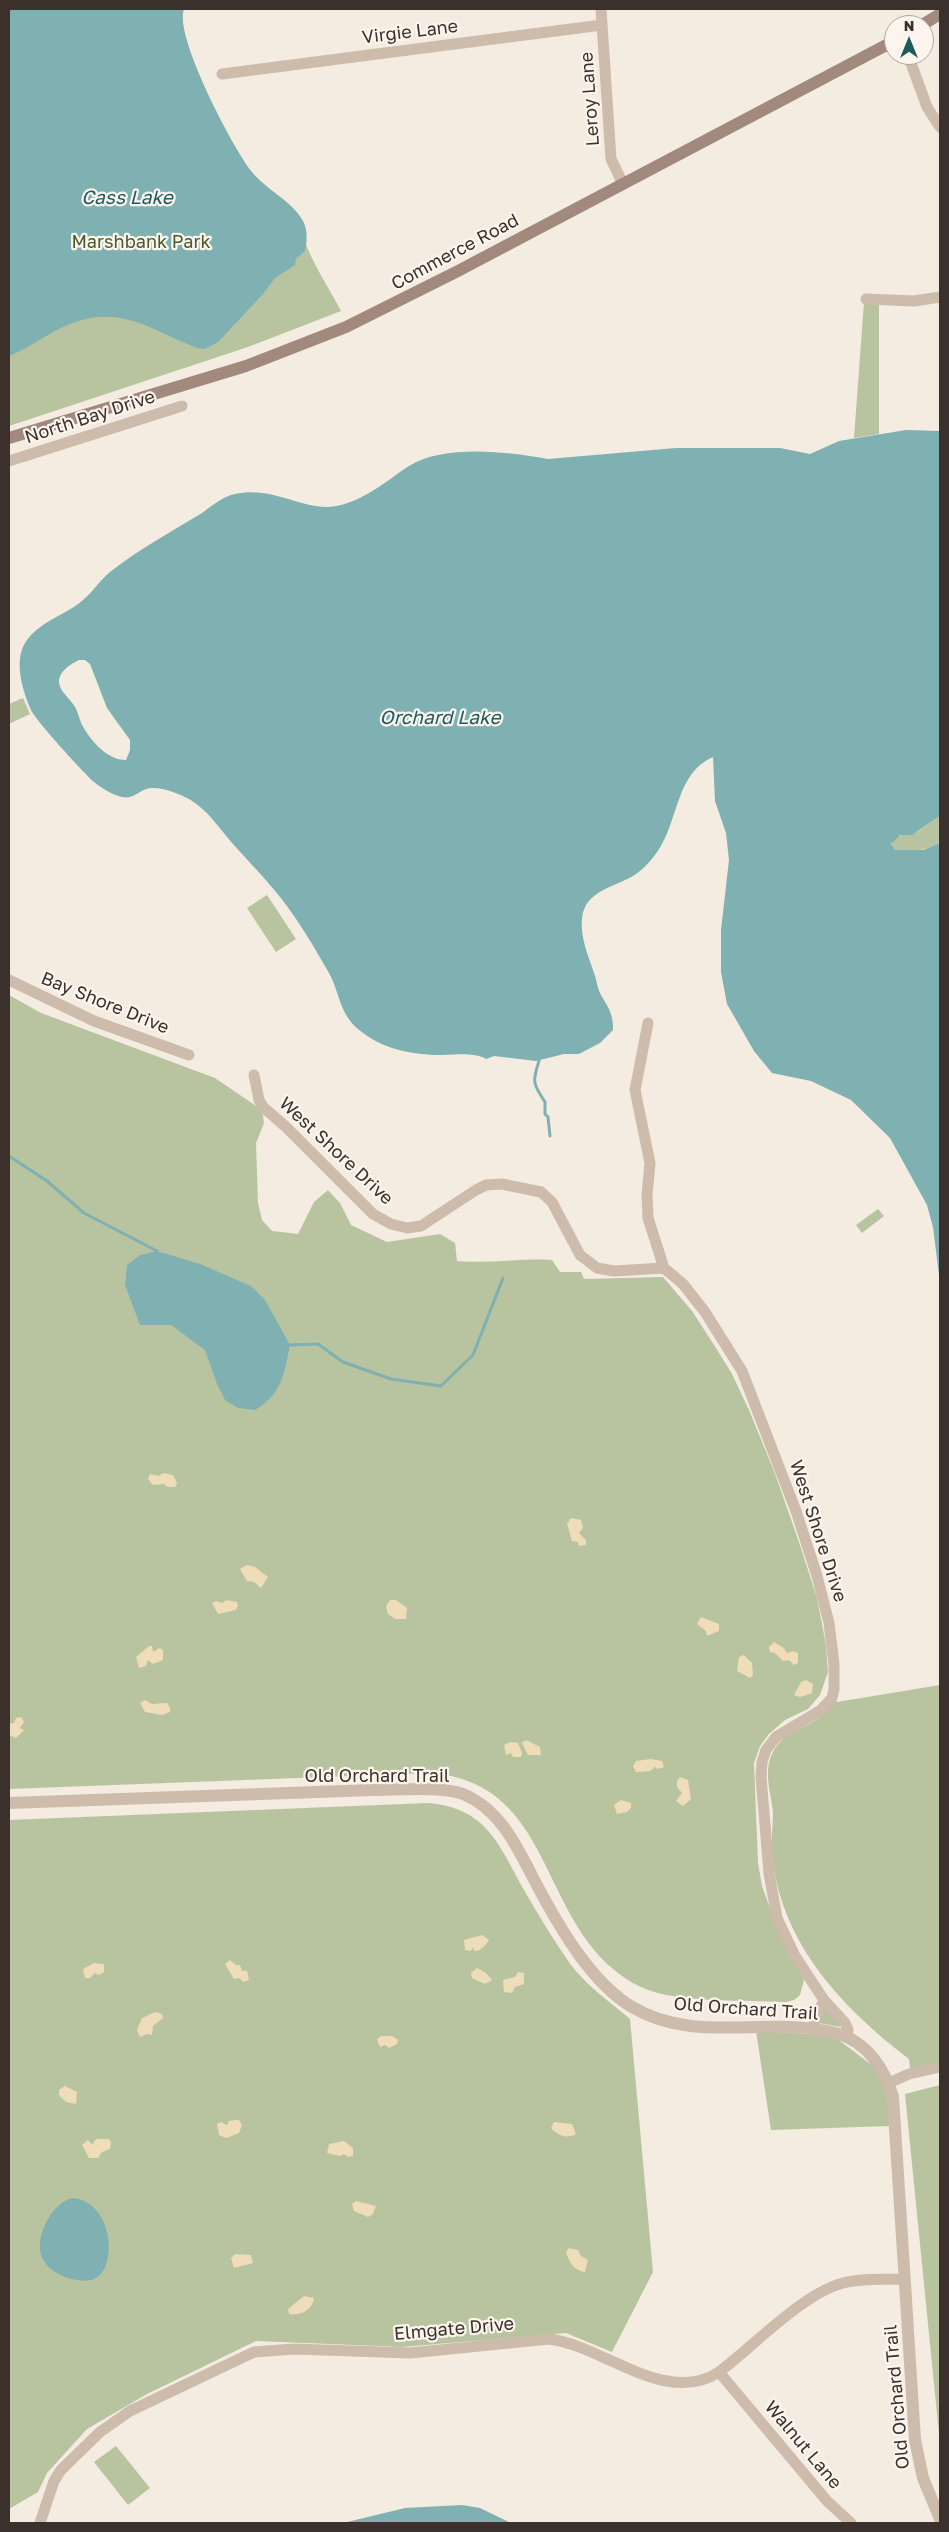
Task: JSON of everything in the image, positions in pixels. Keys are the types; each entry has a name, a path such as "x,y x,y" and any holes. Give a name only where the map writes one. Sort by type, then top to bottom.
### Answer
{"main road":[{"name":"Commerce Road","path":"9,438 234,370 315,340 422,290 884,46"}],"street":[{"name":"Leroy Lane","path":"601,9 611,159 623,184"},
{"name":"Virgie Lane","path":"222,74 602,25"},
{"path":"912,65 927,106 940,127"},
{"path":"866,299 922,301 940,297"},
{"name":"North Bay Drive","path":"9,461 182,406"},
{"name":"Bay Shore Drive","path":"9,980 94,1021 189,1055"},
{"path":"648,1023 635,1090 650,1163 647,1195 648,1218 664,1268"},
{"name":"West Shore Drive","path":"254,1075 259,1100 263,1107 286,1126 373,1214 391,1224 407,1228 421,1226 486,1185 502,1184 541,1192 552,1202 580,1255 597,1268 614,1271 664,1268 683,1284 705,1312 742,1372 796,1511 817,1576 829,1622 834,1664 832,1698 821,1710 776,1736 766,1750 762,1762 761,1777 769,1873 777,1918 795,1956 824,2000 845,2024 848,2030 847,2037"},
{"name":"Old Orchard Trail","path":"9,1803 373,1790 412,1790 462,1794 482,1804 503,1824 559,1925 600,1982 631,2006 660,2020 687,2026 810,2030 847,2037 869,2052 884,2072 889,2083 895,2113 904,2279 917,2454 927,2491 940,2519"},
{"path":"810,2030 824,2000"},
{"path":"889,2083 910,2074 940,2067"},
{"name":"Elmgate Drive","path":"40,2523 54,2481 61,2470 70,2458 100,2432 130,2411 236,2359 264,2350 294,2348 410,2353 549,2339 563,2341 586,2349 635,2372 658,2380 693,2381 707,2378 719,2372 799,2307 831,2288 850,2282 904,2279"},
{"name":"Walnut Lane","path":"719,2372 826,2501 851,2523"}],"green space":[{"name":"Cass Lake","path":"9,9 184,9 183,22 187,42 207,91 231,140 251,171 290,205 301,218 304,225 307,247 341,311 248,347 9,426"},
{"path":"864,302 879,303 879,434 854,438"},
{"path":"23,698 30,714 9,724 9,704"},
{"path":"940,816 940,843 909,852 897,851 892,848 892,840 901,835 917,832"},
{"path":"267,895 296,939 276,952 247,908"},
{"path":"9,995 41,1013 215,1078 262,1110 264,1123 256,1143 258,1203 262,1220 272,1231 298,1234 314,1202 328,1190 340,1203 351,1225 387,1242 440,1234 455,1243 457,1261 552,1260 560,1272 581,1272 584,1279 663,1277 692,1311 732,1374 774,1471 817,1598 826,1645 828,1672 820,1695 808,1709 785,1720 769,1734 760,1746 754,1763 758,1863 762,1886 775,1922 804,1980 800,1995 794,2000 786,2002 732,2001 692,1998 657,1993 643,1988 608,1964 582,1934 527,1832 504,1803 472,1783 429,1773 9,1789"},
{"path":"878,1209 884,1216 862,1233 856,1225"},
{"path":"940,1685 940,2063 910,2069 909,2059 862,2019 821,1974 804,1949 790,1922 779,1893 772,1856 773,1812 768,1781 768,1766 778,1744 820,1717 836,1696 837,1702"},
{"path":"428,1803 448,1806 464,1812 478,1821 489,1832 507,1858 541,1919 571,1965 591,1986 630,2019 653,2272 612,2352 566,2333 402,2347 256,2341 147,2394 87,2429 47,2473 38,2492 9,2509 9,1820"},
{"path":"825,2009 840,2024 840,2027 819,2023"},
{"path":"756,2031 832,2035 885,2075 890,2126 771,2130"},
{"path":"940,2085 940,2444 905,2094"},
{"path":"116,2446 150,2488 128,2505 94,2462"}],"sand":[{"path":"163,1473 173,1475 177,1483 175,1487 168,1487 164,1484 153,1485 148,1479 150,1474 159,1476"},
{"path":"571,1518 581,1520 583,1528 579,1533 586,1540 586,1545 579,1546 578,1542 572,1541 567,1524"},
{"path":"247,1565 255,1567 268,1577 261,1588 254,1582 247,1581 240,1569"},
{"path":"226,1600 237,1602 236,1610 218,1614 212,1603 216,1601 222,1603"},
{"path":"390,1600 396,1600 407,1608 406,1619 395,1619 388,1614 386,1606"},
{"path":"701,1617 719,1624 719,1631 707,1636 706,1631 697,1624"},
{"path":"774,1642 784,1648 787,1653 793,1651 798,1653 798,1663 794,1665 789,1660 783,1661 775,1653 770,1652 769,1647"},
{"path":"149,1646 152,1646 153,1652 159,1648 163,1650 163,1660 153,1664 148,1660 146,1666 139,1668 136,1657"},
{"path":"744,1655 752,1663 753,1675 750,1678 737,1671 739,1657"},
{"path":"806,1680 813,1684 812,1693 800,1697 794,1695 801,1682"},
{"path":"145,1700 152,1704 167,1703 170,1712 162,1715 145,1712 140,1703"},
{"path":"21,1717 24,1722 20,1728 24,1730 16,1738 9,1735 9,1724 14,1723 16,1718"},
{"path":"526,1740 540,1747 541,1755 528,1755 522,1743"},
{"path":"510,1742 518,1743 522,1753 521,1757 513,1757 511,1753 506,1755 504,1745"},
{"path":"651,1759 662,1761 664,1767 658,1769 655,1767 650,1771 636,1772 633,1766 636,1761"},
{"path":"680,1777 688,1780 691,1799 683,1806 676,1801 682,1793 677,1787 677,1781"},
{"path":"621,1800 631,1803 631,1808 627,1812 617,1814 614,1805"},
{"path":"482,1935 489,1940 487,1944 476,1951 474,1951 473,1947 471,1951 465,1950 464,1940"},
{"path":"230,1960 236,1965 240,1965 242,1971 247,1971 249,1980 243,1982 240,1978 234,1979 225,1964"},
{"path":"94,1963 104,1964 104,1972 99,1975 95,1973 90,1978 85,1978 83,1969"},
{"path":"477,1968 486,1973 492,1980 485,1984 472,1978 471,1973"},
{"path":"518,1972 524,1973 524,1984 515,1987 512,1993 504,1992 503,1980 515,1977"},
{"path":"155,2012 162,2014 163,2018 153,2026 152,2035 147,2034 140,2037 137,2030 142,2018"},
{"path":"381,2036 392,2036 398,2040 397,2044 389,2048 385,2045 380,2047 377,2039"},
{"path":"65,2086 77,2092 76,2104 66,2102 59,2095 59,2090"},
{"path":"239,2120 242,2125 239,2133 226,2138 219,2135 217,2124 221,2122 227,2125 229,2121"},
{"path":"554,2122 572,2124 576,2134 570,2136 560,2135 551,2128"},
{"path":"97,2139 109,2139 111,2143 110,2149 102,2152 98,2158 89,2158 82,2145 88,2140 93,2145"},
{"path":"344,2141 353,2148 353,2156 348,2157 344,2154 340,2156 327,2153 329,2144"},
{"path":"356,2201 376,2206 373,2214 368,2217 354,2211 352,2204"},
{"path":"569,2248 578,2250 581,2256 588,2260 585,2272 575,2268 570,2262 566,2252"},
{"path":"235,2254 251,2255 253,2263 234,2268 231,2258"},
{"path":"304,2296 314,2298 309,2309 301,2313 289,2314 288,2309"}],"water":[{"name":"Cass Lake","path":"9,9 184,9 183,22 187,42 207,91 231,140 257,178 286,201 298,214 305,225 307,240 305,251 296,259 295,265 275,278 263,294 218,342 205,349 197,348 132,321 116,317 100,317 82,320 63,327 9,356"},
{"name":"Orchard Lake","path":"906,430 940,431 940,816 912,835 900,835 891,844 895,850 923,850 940,843 940,1283 933,1227 927,1205 890,1138 851,1100 811,1081 772,1073 754,1051 727,1004 721,972 721,930 729,860 726,833 715,801 713,757 700,765 691,775 678,801 663,843 650,861 633,876 594,896 584,909 582,918 583,939 599,990 611,1015 613,1030 600,1043 579,1054 564,1054 536,1061 494,1056 486,1059 470,1055 419,1054 397,1050 377,1042 352,1023 343,1010 333,980 294,915 202,808 174,792 162,789 146,789 132,796 122,797 104,789 80,768 41,724 31,710 25,695 20,670 21,654 23,647 34,632 76,606 106,575 132,556 230,495 249,492 263,493 312,505 336,506 356,500 409,466 424,459 458,452 496,452 548,459 676,448 780,448 810,454 839,441","holes":["79,660 85,660 90,664 107,708 130,740 130,750 126,760 112,757 95,743 82,725 75,706 61,688 59,682 63,671"]},
{"path":"157,1251 200,1264 251,1286 265,1300 290,1345 283,1374 276,1390 264,1404 255,1410 238,1408 225,1400 205,1350 171,1325 140,1325 125,1285 127,1265 140,1255"},
{"path":"72,2198 86,2202 96,2210 104,2222 108,2236 109,2251 106,2264 101,2274 92,2280 75,2280 53,2271 44,2261 41,2253 42,2234 50,2215 64,2201"},
{"path":"462,2505 480,2508 511,2523 343,2523 405,2508"}],"waterway":[{"path":"539,1061 535,1074 535,1083 545,1102 545,1114 548,1117 550,1136"},
{"path":"9,1156 47,1181 84,1213 157,1251"},
{"path":"290,1345 318,1344 343,1362 391,1379 441,1386 473,1355 503,1278"}],"park label":[{"name":"Marshbank Park","path":"141,242"}]}
